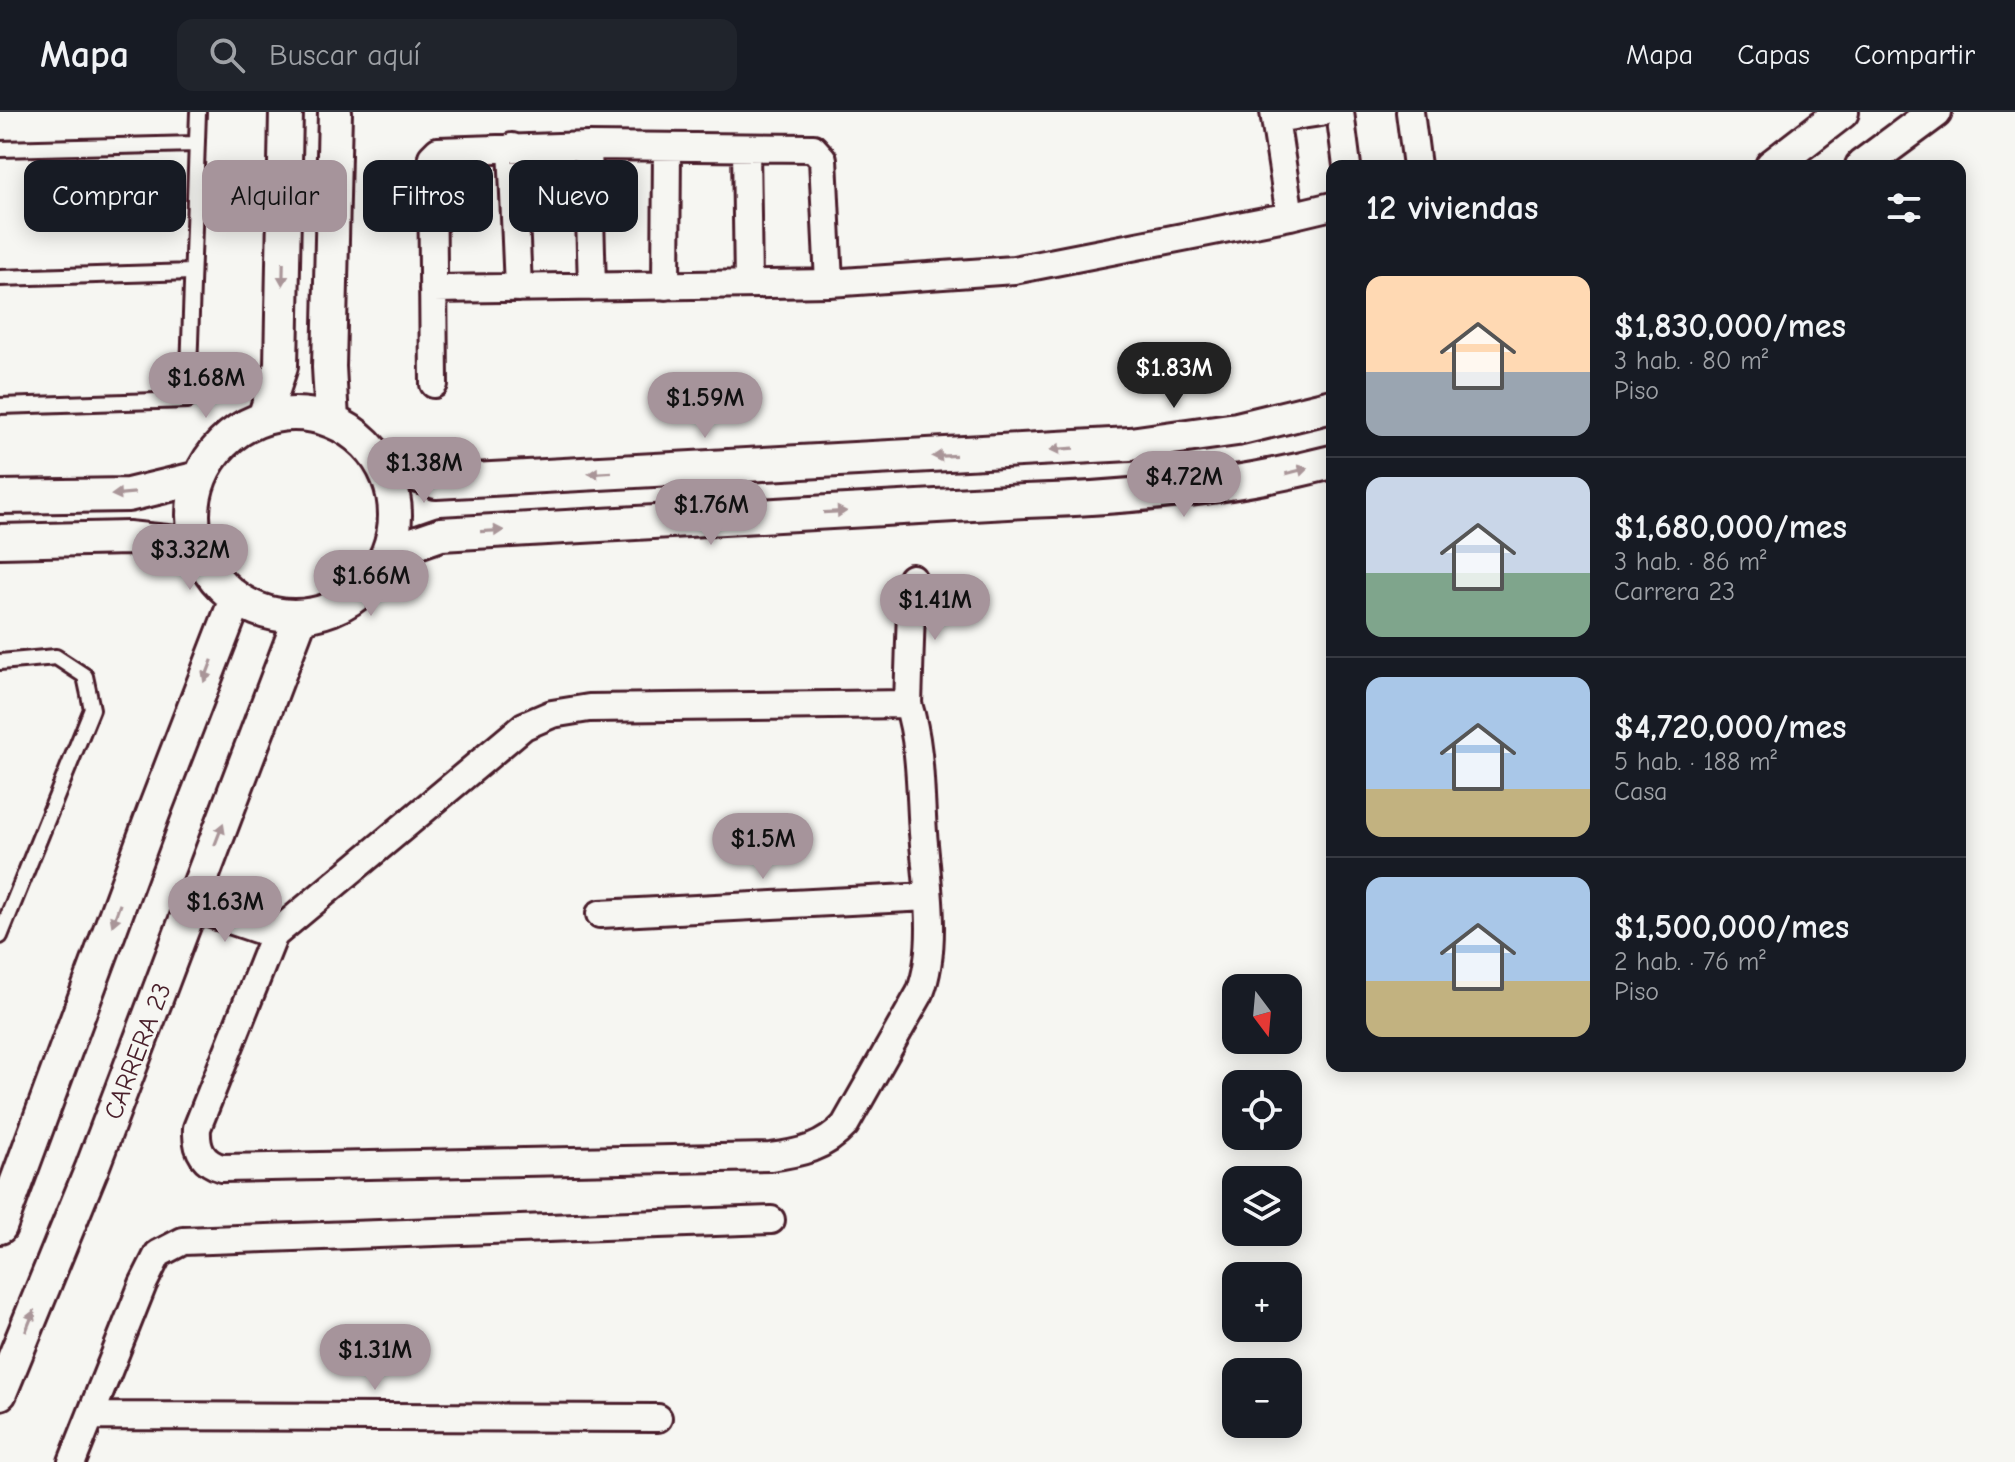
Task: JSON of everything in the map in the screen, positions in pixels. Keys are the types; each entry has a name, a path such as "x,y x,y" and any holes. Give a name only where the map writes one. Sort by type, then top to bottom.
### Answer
{"street":[{"path":"264,418 281,366 286,112"},
{"path":"332,420 329,367 335,112"},
{"path":"1290,216 1275,115 1321,112"},
{"path":"1340,112 1346,160"},
{"path":"1410,112 1416,160"},
{"path":"1780,160 1842,112"},
{"path":"1870,160 1935,112"},
{"path":"434,384 432,157 438,151 588,146 813,148 823,159 829,283"},
{"path":"588,146 592,287"},
{"path":"512,147 518,288"},
{"path":"666,286 667,147"},
{"path":"746,148 748,284"},
{"path":"433,289 829,283 1014,270 1326,207"},
{"path":"383,463 436,482 1022,452 1145,442 1237,429 1326,407"},
{"path":"286,414 309,414 332,420 369,445 383,463 392,484 396,507 389,552 379,572 364,589 335,607 301,616 279,615 257,609 236,599 219,584 196,545 192,523 193,500 199,478 225,440 243,427 264,418 286,414"},
{"path":"389,552 441,534 1025,501 1114,499 1202,489 1326,464"},
{"path":"0,497 128,495 199,478"},
{"path":"0,541 128,538 196,545"},
{"path":"908,704 589,708 552,714 524,726 274,935 197,1128 196,1143 200,1153 212,1165 222,1168 770,1157 816,1147 834,1137 845,1125 920,993 927,975 928,897 918,750 908,704 912,578"},
{"path":"0,1227 236,599"},
{"name":"CARRERA 23","path":"0,1393 92,1168 301,616"},
{"path":"600,914 928,897"},
{"path":"191,907 274,935"},
{"path":"72,1462 158,1254 183,1241 771,1220"},
{"path":"91,1416 658,1418"}],"lane":[{"path":"0,406 188,400 198,112"},
{"path":"0,149 196,144"},
{"path":"0,278 192,272"},
{"path":"0,662 56,657 85,676 92,709 0,936"}]}
